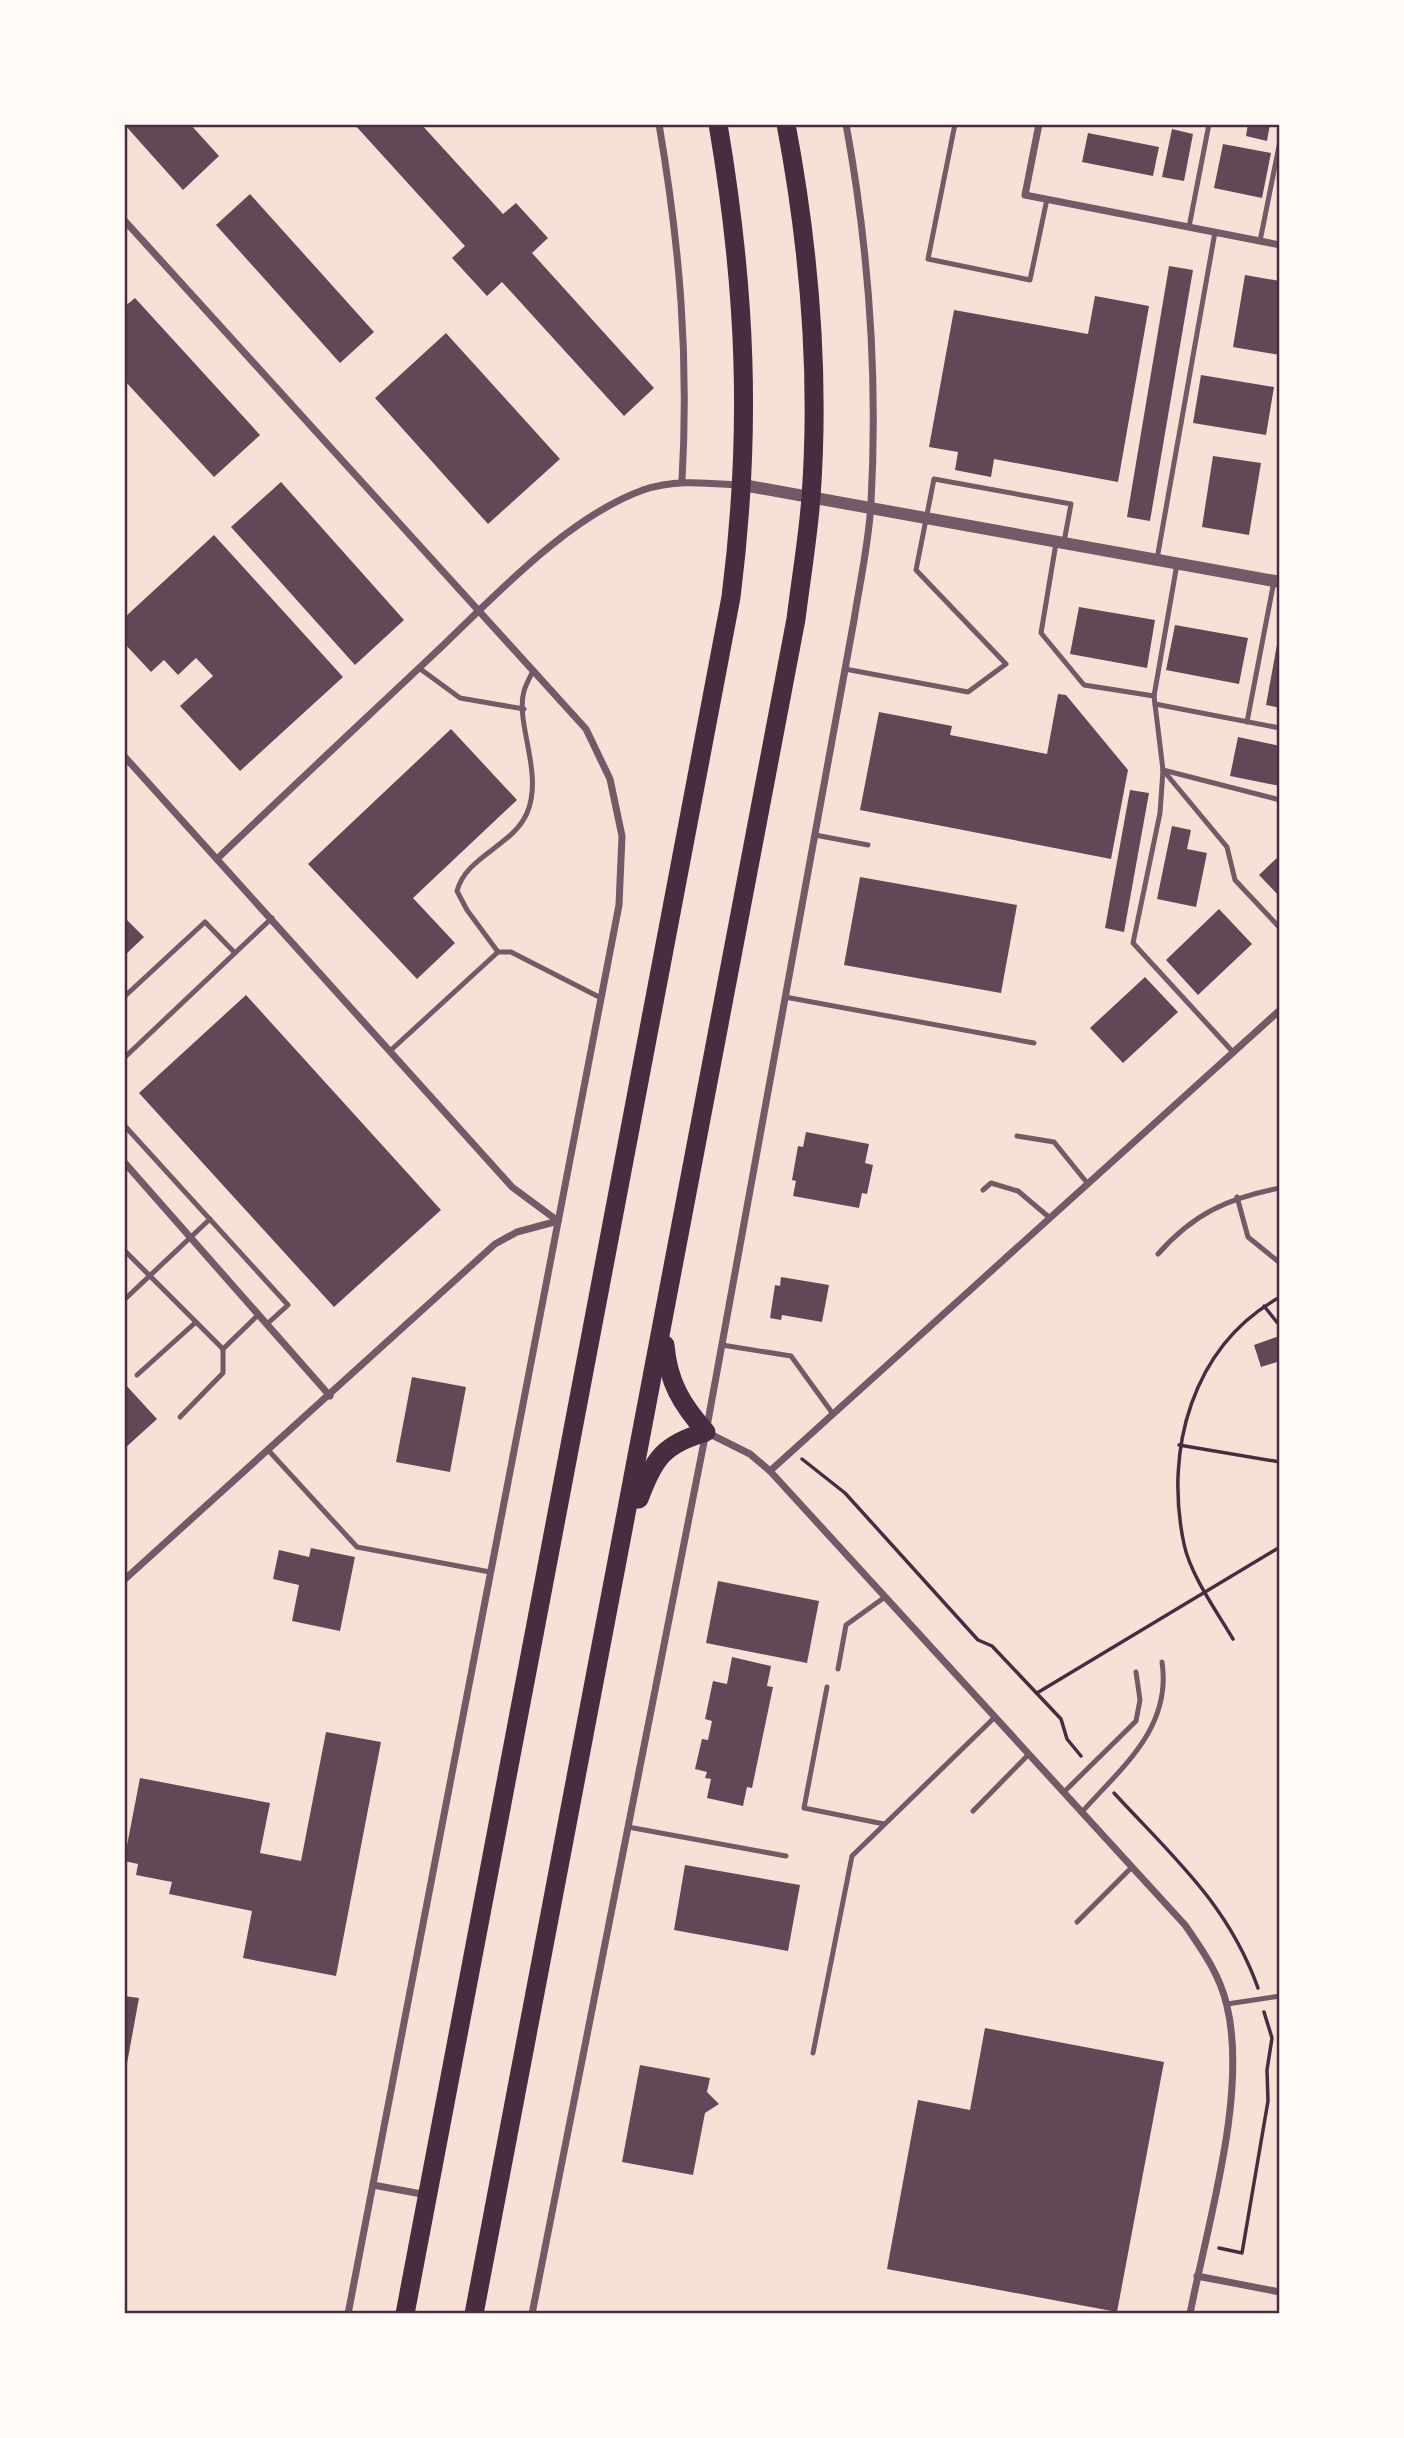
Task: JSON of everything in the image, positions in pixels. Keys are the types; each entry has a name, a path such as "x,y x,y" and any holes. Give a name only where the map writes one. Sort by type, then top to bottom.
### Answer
{"highway":[{"path":"405,2314 717,682 731,597 743,485 744,331 736,244 718,124"},
{"path":"474,2314 796,619 811,496 814,412 805,253 786,124"},
{"path":"612,1587 639,1499 656,1460 667,1447 706,1432 686,1409 673,1387 665,1348 666,1306"}],"street":[{"path":"659,124 683,300 687,394 682,481"},
{"path":"533,2314 706,1432 845,669 871,506 873,352 867,263 846,124"},
{"path":"1039,124 1025,195 1280,245"},
{"path":"124,220 586,729 610,779 622,836 619,905 348,2314"},
{"path":"218,858 478,612 555,543 596,512 644,490 682,481 743,485 928,516 1277,581"},
{"path":"125,758 512,1187 558,1221"},
{"path":"770,1471 1280,1010"},
{"path":"124,1162 330,1396"},
{"path":"124,1580 495,1244 517,1232 558,1221"},
{"path":"706,1432 741,1449 770,1471 1185,1925 1210,1960 1227,2004 1231,2029 1229,2098 1222,2154 1190,2314"},
{"path":"373,2185 428,2195"},
{"path":"1197,2276 1279,2292"}],"lane":[{"path":"955,124 928,259 1030,280 1047,199"},
{"path":"1189,227 1209,124"},
{"path":"1260,241 1280,141"},
{"path":"1157,559 1215,232"},
{"path":"845,669 968,692 1006,664 916,570 934,479 1071,504 1060,541 1041,633 1084,685 1154,696"},
{"path":"1178,563 1154,696 1163,770 1160,813 1133,943 1233,1052"},
{"path":"1247,722 1277,581"},
{"path":"419,668 460,698 524,709"},
{"path":"498,952 467,911 457,891 461,877 518,826 527,813 532,789 532,762 523,691 533,671"},
{"path":"1154,705 1280,729"},
{"path":"1163,770 1280,800"},
{"path":"1163,770 1227,847 1235,880 1280,928"},
{"path":"815,835 868,845"},
{"path":"124,1058 272,918"},
{"path":"124,997 205,922 235,953"},
{"path":"390,1051 498,952 511,953 601,998"},
{"path":"785,998 1034,1043"},
{"path":"124,1125 288,1305 267,1325"},
{"path":"1017,1136 1054,1142 1088,1184"},
{"path":"983,1190 990,1183 1018,1191 1050,1218"},
{"path":"1158,1254 1181,1228 1237,1197 1280,1188"},
{"path":"1237,1197 1248,1237 1280,1263"},
{"path":"124,1300 210,1219"},
{"path":"124,1250 223,1349 223,1373 180,1417"},
{"path":"223,1349 258,1315"},
{"path":"136,1375 196,1322"},
{"path":"722,1345 791,1356 833,1414"},
{"path":"269,1451 358,1547 490,1572"},
{"path":"838,1669 846,1625 885,1597"},
{"path":"1082,1812 1138,1749 1158,1719 1165,1685 1162,1662"},
{"path":"1064,1792 1136,1721 1140,1700 1136,1672"},
{"path":"827,1687 804,1808 884,1824"},
{"path":"813,2053 852,1856 995,1717"},
{"path":"972,1811 1029,1754"},
{"path":"628,1827 786,1856"},
{"path":"1077,1922 1132,1867"},
{"path":"1227,2004 1280,1996"},
{"path":"1279,2292 1280,2282"}],"path":[{"path":"1233,1639 1204,1589 1184,1546 1175,1478 1182,1428 1206,1371 1235,1334 1264,1306 1280,1297"},
{"path":"1264,1306 1280,1326"},
{"path":"1180,1445 1280,1462"},
{"path":"1037,1693 1204,1589 1280,1547"}],"building":[{"path":"124,124 190,124 219,156 183,190"},
{"path":"354,124 421,124 503,214 516,203 548,238 532,253 654,388 624,416 502,282 487,296 452,258 465,246"},
{"path":"1248,124 1270,124 1267,141 1246,136"},
{"path":"1172,129 1193,134 1184,181 1162,177"},
{"path":"1088,133 1159,147 1153,176 1082,162"},
{"path":"1223,144 1271,153 1262,198 1214,188"},
{"path":"250,194 374,332 340,363 216,225"},
{"path":"1169,266 1193,270 1150,521 1127,517"},
{"path":"1245,275 1280,281 1280,355 1233,347"},
{"path":"1095,296 1149,306 1118,482 994,459 991,477 955,470 958,452 929,447 954,310 1088,334"},
{"path":"135,298 260,435 214,477 124,380 124,307"},
{"path":"446,333 560,459 488,524 375,398"},
{"path":"1201,375 1274,387 1266,435 1193,423"},
{"path":"1213,456 1261,463 1249,535 1202,527"},
{"path":"281,482 404,620 355,665 231,527"},
{"path":"214,535 343,677 240,771 180,706 213,676 196,658 178,675 164,660 151,672 124,643 124,618"},
{"path":"1079,607 1155,620 1147,668 1070,654"},
{"path":"1175,625 1248,638 1239,684 1166,670"},
{"path":"1280,639 1280,708 1266,705"},
{"path":"1058,694 1066,695 1128,770 1111,859 860,810 879,712 952,726 950,735 1047,754"},
{"path":"451,729 517,800 413,898 455,943 417,979 308,864"},
{"path":"1238,737 1280,746 1280,786 1230,776"},
{"path":"1130,790 1149,793 1124,932 1105,928"},
{"path":"1172,826 1191,830 1187,849 1207,853 1196,907 1157,899"},
{"path":"1280,855 1280,897 1259,875"},
{"path":"860,877 1017,905 1001,993 844,965"},
{"path":"1219,909 1252,944 1198,995 1166,960"},
{"path":"124,917 144,937 124,956"},
{"path":"1145,977 1178,1012 1123,1063 1090,1028"},
{"path":"246,995 441,1210 334,1307 139,1093"},
{"path":"806,1132 869,1144 865,1163 873,1165 867,1194 862,1193 859,1208 793,1196 796,1181 792,1180 798,1146 803,1147"},
{"path":"781,1277 829,1285 822,1322 782,1315 781,1320 770,1318 775,1285 780,1286"},
{"path":"1279,1336 1280,1361 1261,1367 1254,1345"},
{"path":"412,1377 466,1387 450,1472 396,1462"},
{"path":"124,1383 157,1419 124,1449"},
{"path":"311,1548 355,1557 340,1631 292,1621 299,1585 273,1579 279,1550 309,1557"},
{"path":"718,1581 819,1601 807,1663 706,1643"},
{"path":"732,1657 771,1666 767,1686 773,1687 752,1788 747,1787 743,1806 707,1798 711,1779 705,1778 707,1772 695,1769 702,1739 708,1740 712,1721 705,1719 713,1681 727,1684"},
{"path":"326,1732 381,1742 336,1976 243,1958 252,1911 169,1894 172,1882 136,1875 138,1864 124,1861 140,1778 270,1803 260,1853 301,1861"},
{"path":"685,1865 800,1885 788,1951 674,1930"},
{"path":"124,1996 139,1998 126,2069 124,2069"},
{"path":"985,2028 1164,2062 1117,2312 887,2269 918,2100 970,2110"},
{"path":"640,2065 710,2078 707,2092 719,2104 705,2113 693,2175 622,2162"}]}
